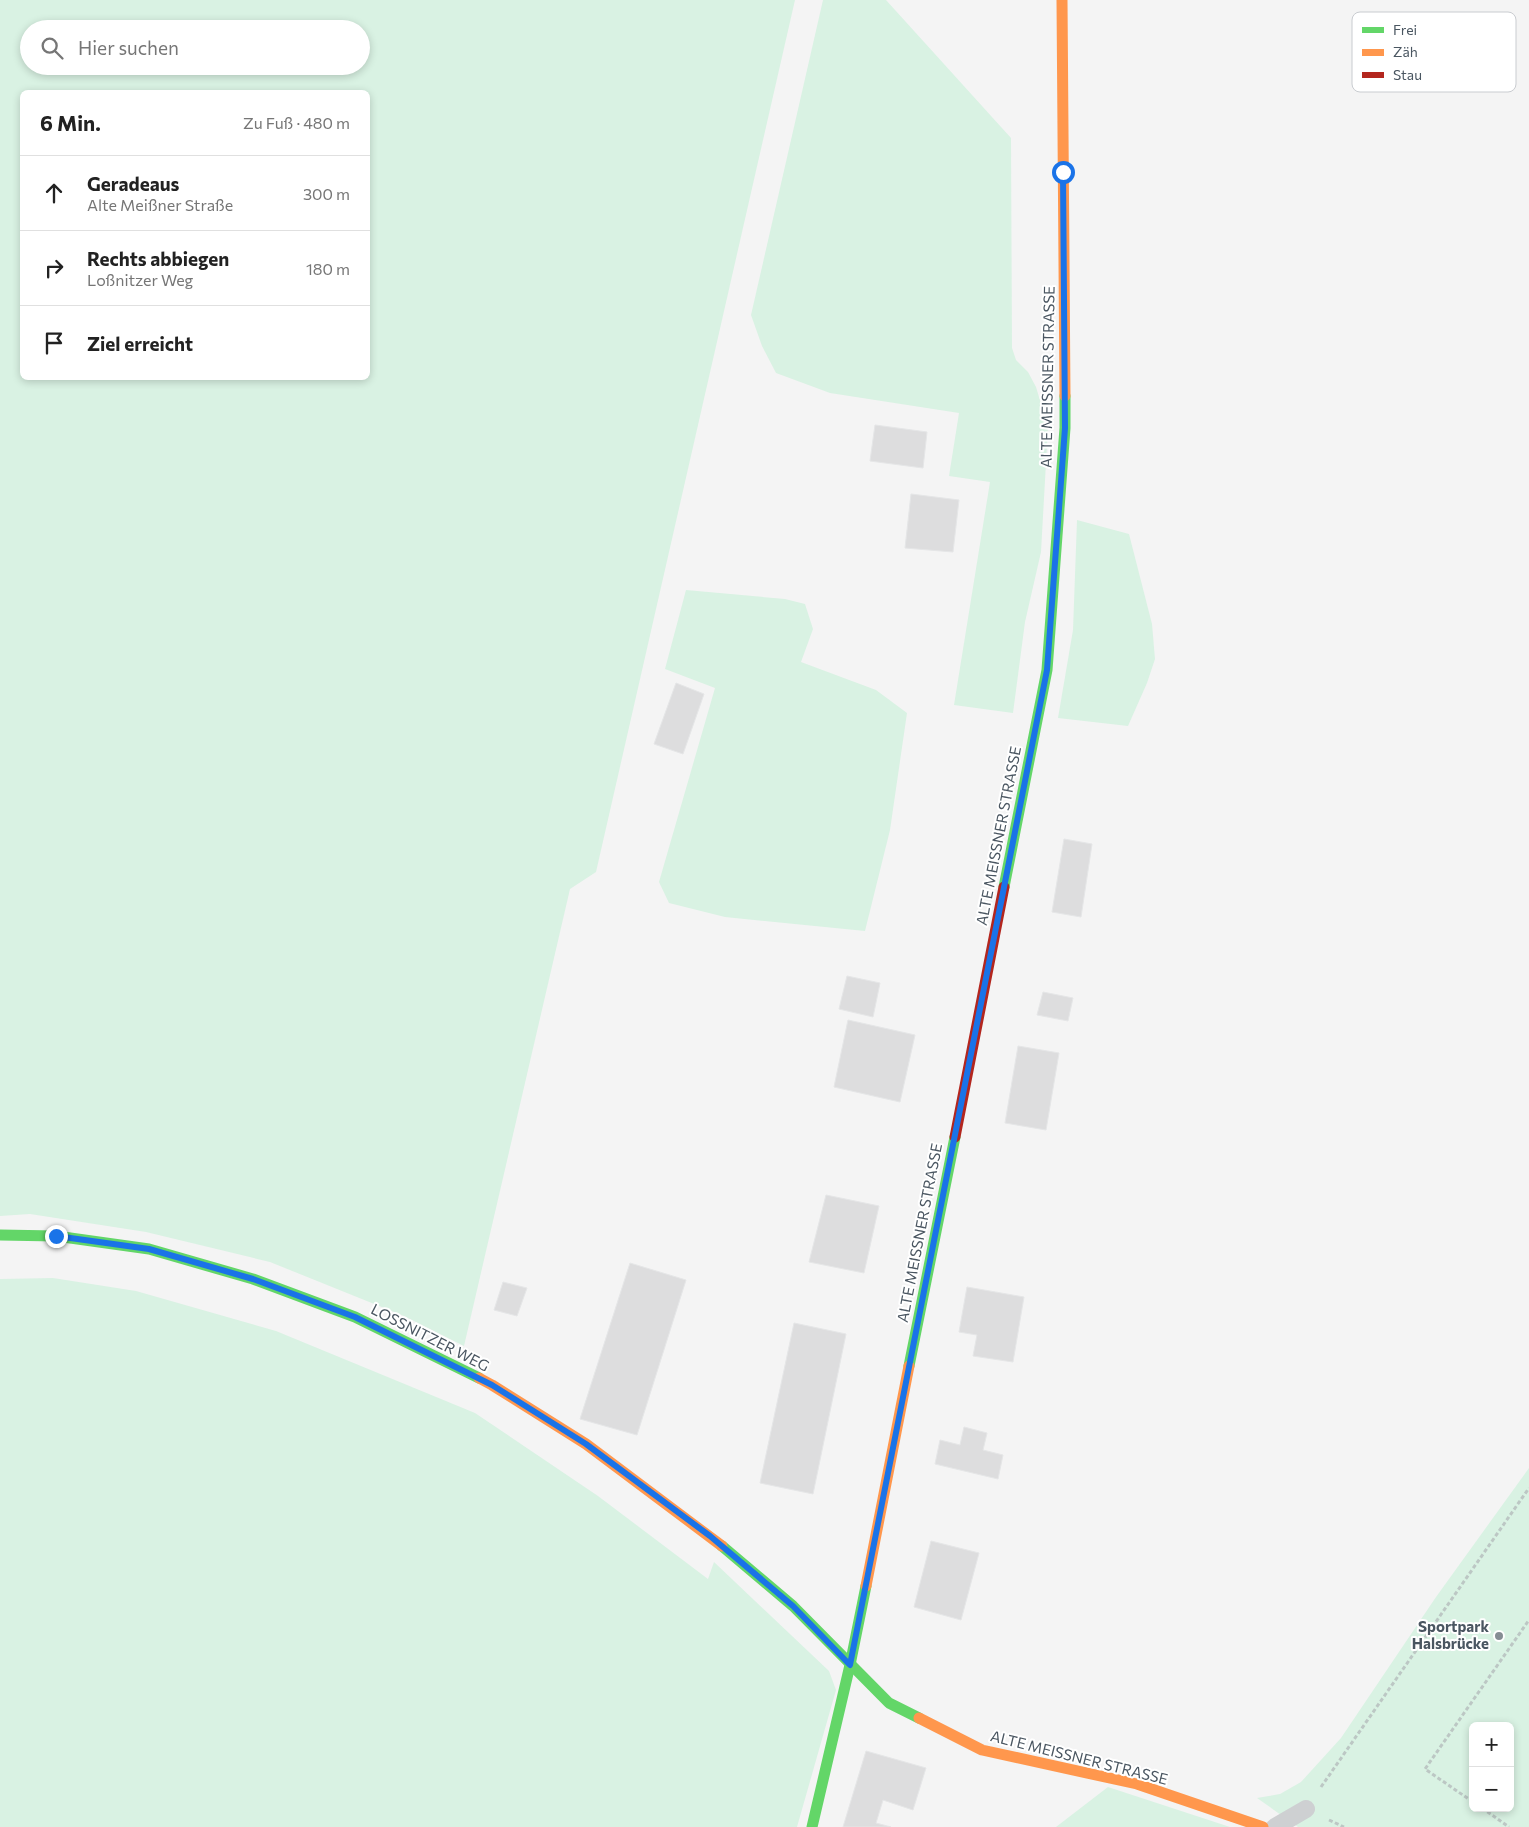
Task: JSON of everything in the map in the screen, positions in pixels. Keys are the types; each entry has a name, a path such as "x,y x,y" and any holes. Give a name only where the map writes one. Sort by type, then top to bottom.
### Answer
{"street":[{"name":"ALTE MEISSNER STRASSE","path":"812,1827 850,1665 1047,670 1065,428 1062,0"},
{"name":"LOSSNITZER WEG","path":"0,1235 56,1236 149,1249 253,1279 355,1317 492,1385 586,1444 710,1536 793,1606 850,1665"},
{"name":"ALTE MEISSNER STRASSE","path":"850,1665 889,1703 982,1750 1137,1784 1263,1827"}],"lane":[{"path":"1275,1827 1306,1809"}],"path":[{"path":"1306,1809 1529,1488"},
{"path":"1469,1799 1425,1769 1529,1620"},
{"path":"1488,1812 1509,1827"}],"green space":[{"path":"0,0 795,0 596,872 570,889 464,1346 404,1316 270,1262 146,1232 30,1214 0,1216"},
{"path":"823,0 886,0 1011,138 1012,348 1016,360 1028,372 1036,387 1048,427 1041,552 1025,622 1013,713 954,705 990,482 949,476 959,413 830,393 776,373 762,346 751,315"},
{"path":"1077,520 1129,534 1152,624 1155,659 1147,683 1128,726 1058,718 1073,630"},
{"path":"686,590 785,599 805,604 813,629 801,662 876,690 907,713 890,830 865,931 725,917 669,903 659,882 715,688 665,669"},
{"path":"53,1278 136,1291 276,1331 475,1413 598,1496 708,1579 714,1562 829,1671 836,1690 797,1827 0,1827 0,1279"},
{"path":"1529,1468 1529,1827 1298,1827 1257,1798 1280,1794 1301,1782 1341,1738 1436,1597"},
{"path":"1108,1787 1230,1827 1056,1827"}],"building":[{"path":"875,425 927,432 923,468 870,461"},
{"path":"911,494 959,500 953,552 905,548"},
{"path":"676,683 704,694 683,754 654,744"},
{"path":"1064,839 1092,844 1081,917 1052,912"},
{"path":"847,976 880,983 873,1017 839,1009"},
{"path":"1043,992 1073,998 1068,1021 1037,1015"},
{"path":"848,1020 915,1035 900,1102 834,1087"},
{"path":"1018,1046 1059,1053 1046,1130 1005,1123"},
{"path":"826,1195 879,1206 864,1273 809,1262"},
{"path":"630,1263 686,1280 637,1435 580,1419"},
{"path":"503,1282 527,1288 517,1316 494,1310"},
{"path":"967,1287 1024,1297 1013,1362 973,1356 977,1335 959,1332"},
{"path":"794,1323 846,1334 813,1494 760,1483"},
{"path":"964,1427 987,1433 983,1450 1003,1455 998,1479 935,1464 940,1440 960,1445"},
{"path":"931,1541 979,1553 961,1620 914,1607"},
{"path":"866,1751 926,1768 913,1810 883,1800 876,1823 891,1827 843,1827"}],"traffic: fast":[{"path":"1004,887 1047,670 1065,428 1065,396"},
{"path":"909,1366 955,1137"},
{"path":"0,1235 56,1236 149,1249 253,1279 355,1317 479,1378"},
{"path":"722,1546 793,1606 889,1703 919,1718"},
{"path":"812,1827 850,1665 866,1586"}],"traffic: slow":[{"path":"1062,0 1065,396"},
{"path":"866,1586 909,1366"},
{"path":"479,1378 586,1444 722,1546"},
{"path":"919,1718 982,1750 1137,1784 1263,1827"}],"traffic: jam":[{"path":"955,1137 1004,887"}],"place":[{"name":"Sportpark Halsbrücke","path":"1499,1636"}],"route":[{"path":"56,1236 149,1249 253,1279 355,1317 492,1385 586,1444 710,1536 793,1606 850,1665 1047,670 1065,428 1063,172"}]}
